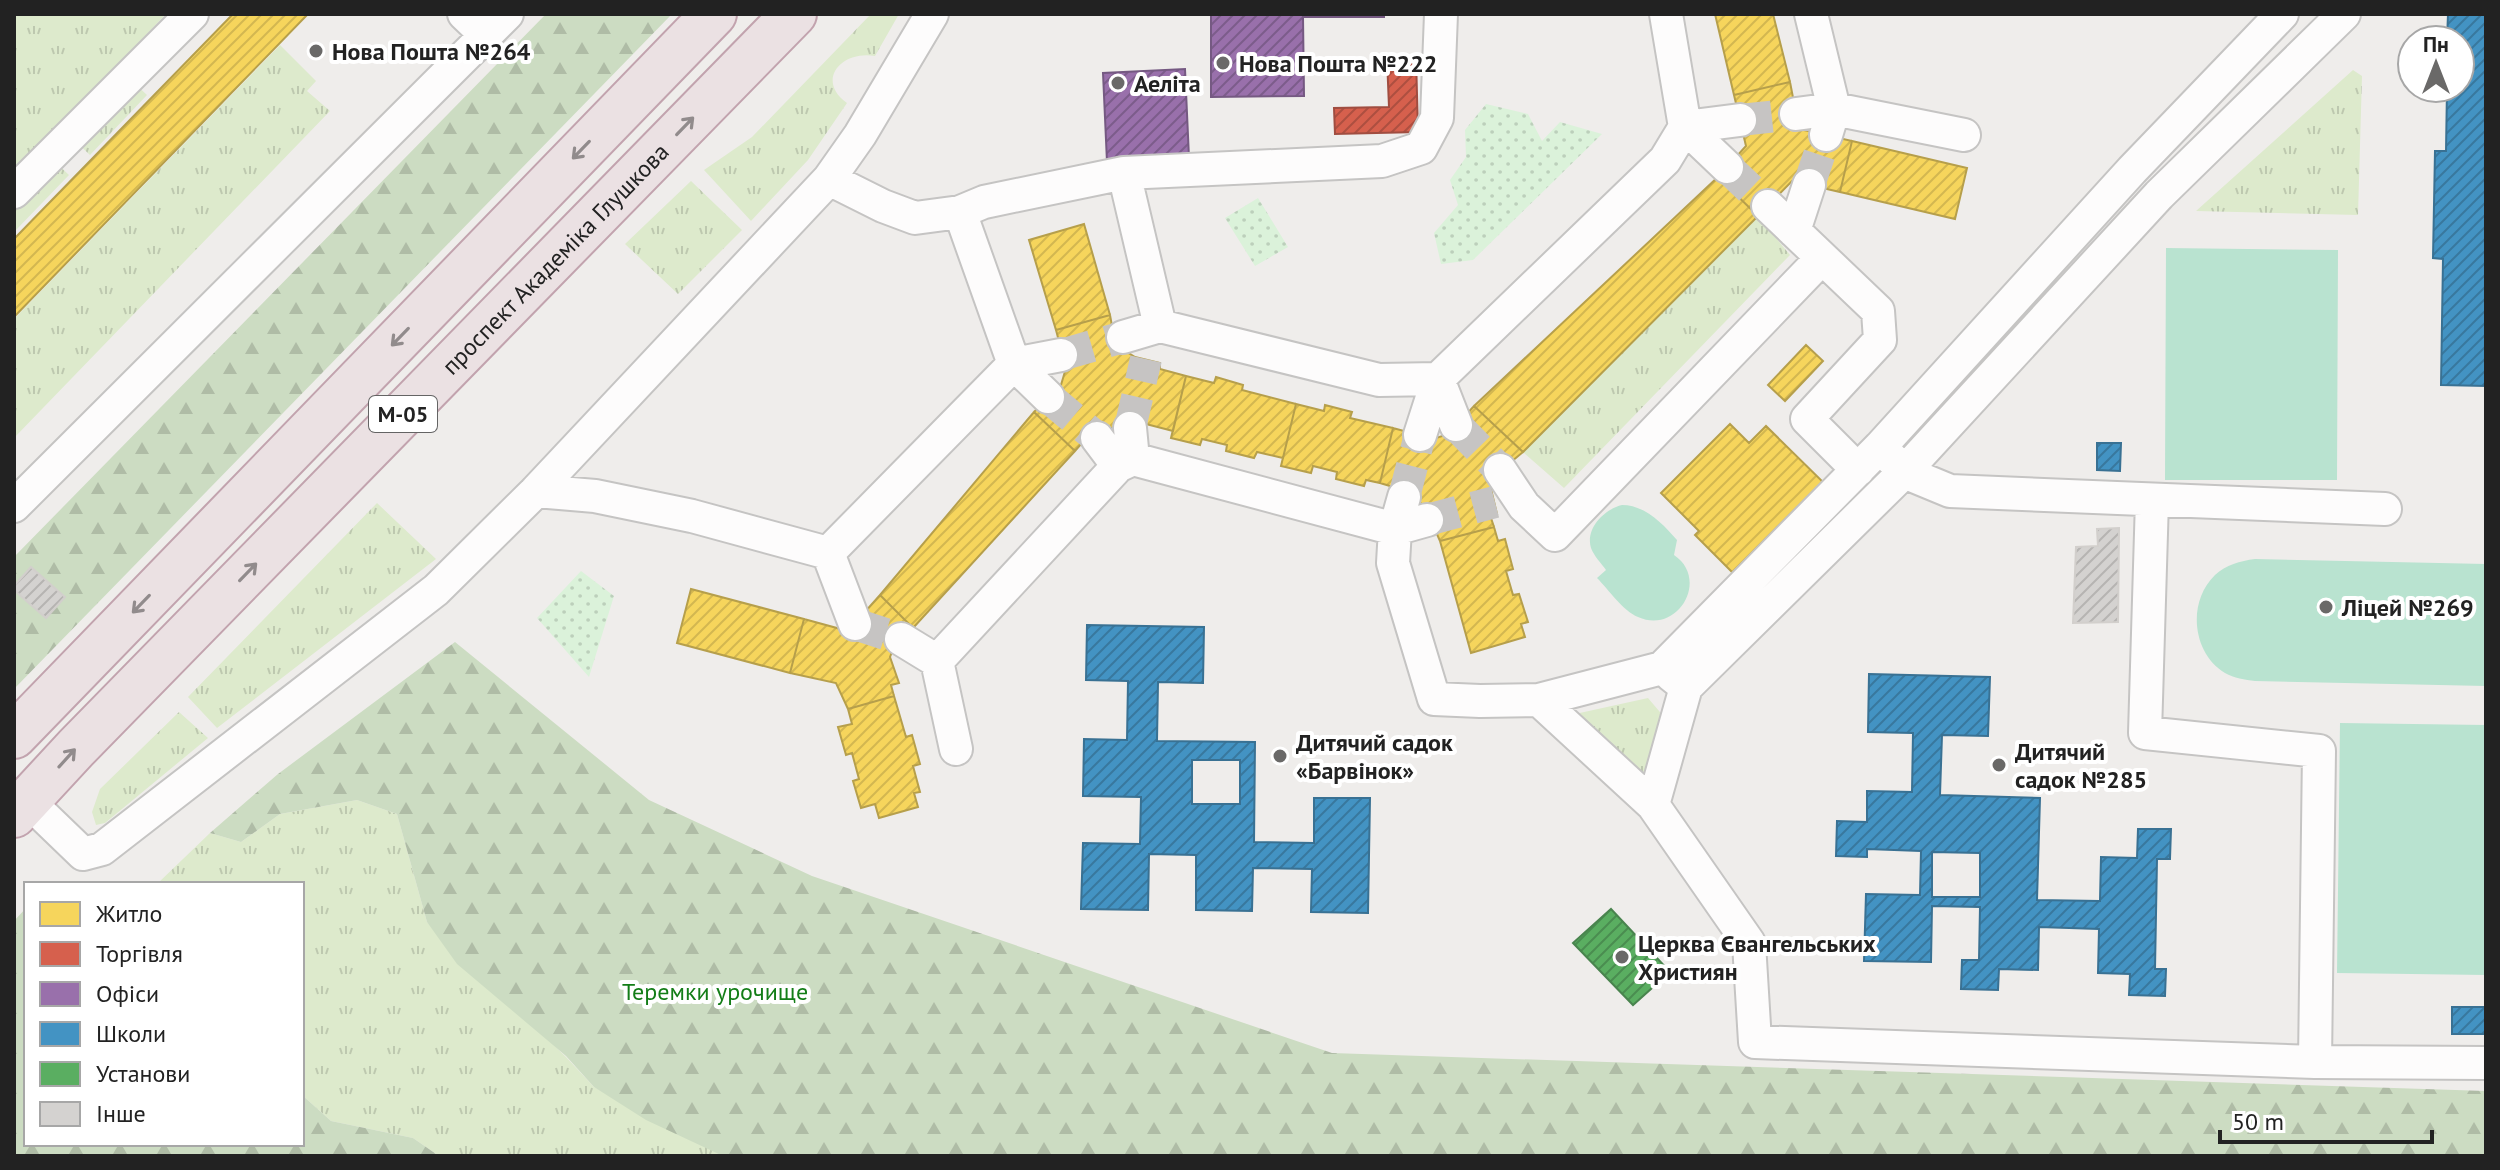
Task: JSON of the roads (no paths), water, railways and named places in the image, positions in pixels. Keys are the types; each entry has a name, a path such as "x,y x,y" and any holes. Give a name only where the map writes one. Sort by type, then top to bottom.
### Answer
{"highway":[{"name":"М-05","path":"14,736 714,14"},
{"name":"проспект Академіка Глушкова","path":"21,808 76,748 794,14"}],"street":[{"path":"14,192 192,14"},
{"path":"21,808 83,854 102,849 436,590 536,491 829,179 860,135 932,14"},
{"path":"829,179 915,218 960,212 984,202 1124,173 1382,161 1421,148 1437,118 1441,14"},
{"path":"1666,14 1685,127 1727,167"},
{"path":"1811,14 1830,122"},
{"path":"1653,805 1674,678 1858,470 2132,170 2282,14"},
{"path":"1404,497 1395,529 1393,563 1434,699 1539,700 1674,678 1904,472 2159,195 2344,14"},
{"path":"14,506 486,21"},
{"path":"1796,114 1830,122 1964,135"},
{"path":"1685,127 1740,120"},
{"path":"1420,435 1438,379 1665,160 1685,127"},
{"path":"1124,173 1160,326 1146,359"},
{"path":"1794,231 1809,185"},
{"path":"1768,206 1878,311 1880,340 1807,419 1858,470"},
{"path":"960,212 1014,364 1048,397"},
{"path":"1500,470 1509,504 1555,535 1822,258"},
{"path":"1123,337 1160,326 1379,380 1438,379"},
{"path":"828,553 1014,364 1061,355"},
{"path":"1438,379 1456,425"},
{"path":"1097,438 1127,451 1395,529 1427,520"},
{"path":"1880,447 1904,472 1950,491 2385,509"},
{"path":"937,661 1127,451"},
{"path":"536,491 595,496 692,516 828,553"},
{"path":"2152,500 2145,733 2319,751 2315,1062"},
{"path":"828,553 855,624"},
{"path":"901,639 937,661 956,749"},
{"path":"1539,700 1653,805 1749,943 1755,1042 2315,1062 2486,1063"}],"tunnel":[{"path":"1740,120 1796,114"},
{"path":"1809,185 1826,135"},
{"path":"1727,167 1768,206"},
{"path":"1061,355 1123,337"},
{"path":"1130,428 1146,359"},
{"path":"1048,397 1097,438"},
{"path":"1456,425 1500,470"},
{"path":"1404,497 1420,435"},
{"path":"1427,520 1495,502"},
{"path":"855,624 901,639"}],"place":[{"name":"Нова Пошта №264","path":"316,51"},
{"name":"Нова Пошта №222","path":"1223,63"},
{"name":"Аеліта","path":"1118,83"},
{"name":"Ліцей №269","path":"2326,607"},
{"name":"Дитячий садок «Барвінок»","path":"1280,756"},
{"name":"Дитячий садок №285","path":"1999,765"},
{"name":"Церква Євангельських Християн","path":"1622,957"}],"park label":[{"name":"Теремки урочище","path":"715,991"}]}
